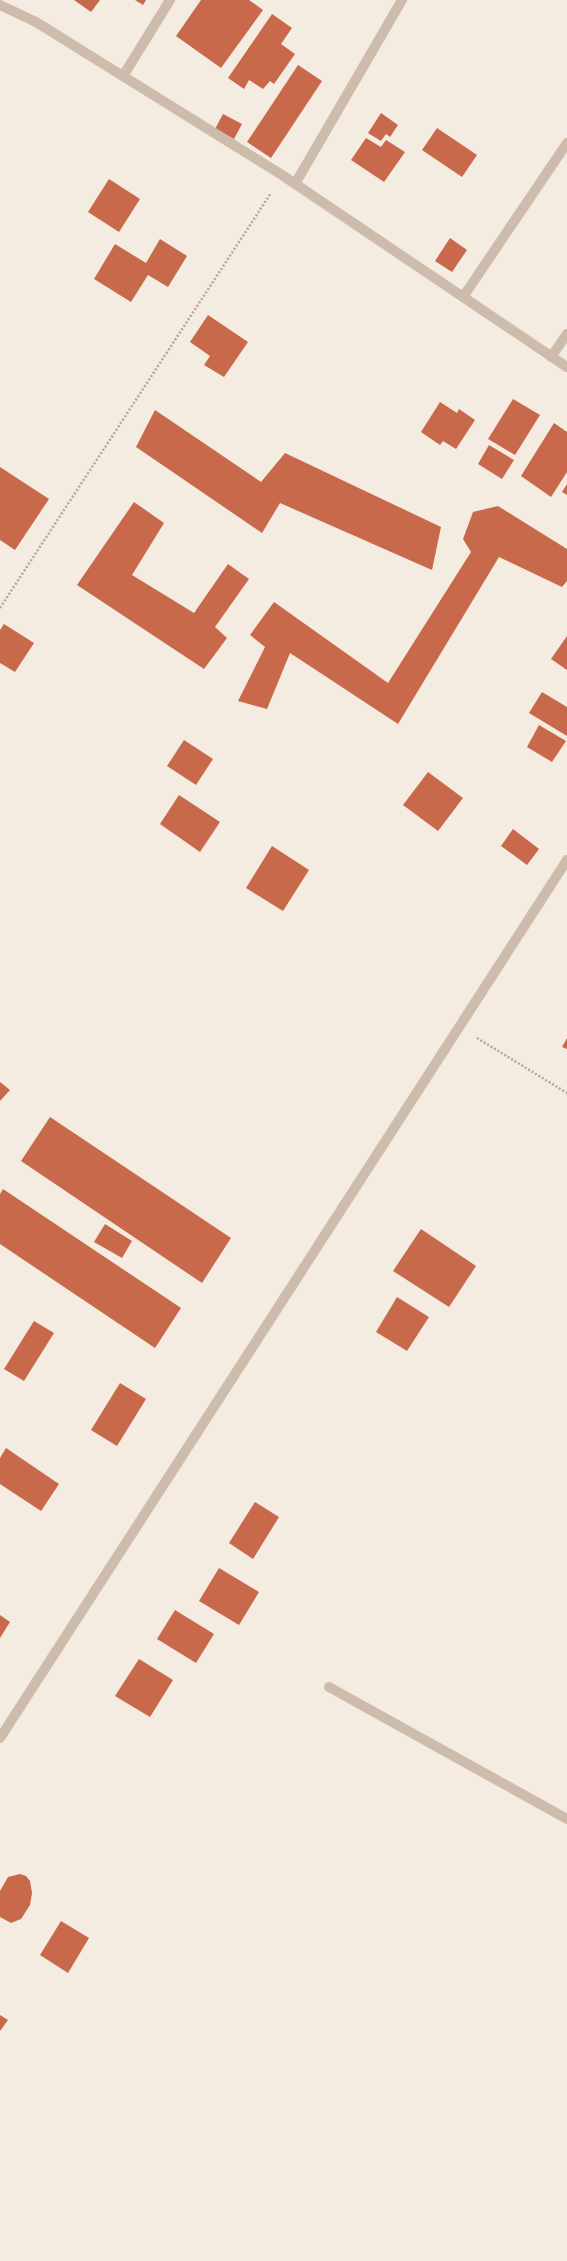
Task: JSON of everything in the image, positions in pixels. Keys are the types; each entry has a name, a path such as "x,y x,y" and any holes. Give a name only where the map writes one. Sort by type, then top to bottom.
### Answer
{"street":[{"path":"123,76 170,0"},
{"path":"295,184 402,0"},
{"path":"0,5 36,22 282,175 567,367"},
{"path":"463,297 567,143"},
{"path":"551,356 567,334"},
{"path":"0,1738 567,860"},
{"path":"330,1688 567,1819"}],"path":[{"path":"0,608 282,175"},
{"path":"459,1027 567,1093"}],"building":[{"path":"74,0 100,0 91,12"},
{"path":"135,0 146,0 143,5"},
{"path":"201,0 249,0 263,10 221,68 176,36"},
{"path":"272,14 292,28 281,44 295,54 274,84 270,81 263,89 249,80 244,89 228,78"},
{"path":"298,65 322,81 271,158 247,142"},
{"path":"381,113 398,125 390,137 386,134 381,141 368,133"},
{"path":"223,114 242,124 234,139 215,129"},
{"path":"437,128 477,155 462,177 422,150"},
{"path":"366,138 381,147 386,140 405,152 384,182 351,160"},
{"path":"109,179 140,199 119,232 88,212"},
{"path":"450,238 467,250 452,272 435,261"},
{"path":"160,239 187,256 168,287 148,275 131,302 94,279 115,244 146,263"},
{"path":"208,315 248,342 224,377 204,365 210,356 190,342"},
{"path":"513,399 540,415 515,455 488,439"},
{"path":"440,402 457,413 459,409 475,420 456,449 443,441 440,445 421,432"},
{"path":"155,410 261,482 285,453 441,527 432,570 280,503 262,533 136,447"},
{"path":"554,423 567,432 567,472 551,497 521,476"},
{"path":"489,445 514,460 502,479 478,464"},
{"path":"0,467 49,499 15,550 0,540"},
{"path":"567,484 567,495 562,492"},
{"path":"134,502 164,523 132,575 194,613 228,564 249,579 215,627 227,638 204,669 77,585"},
{"path":"498,506 567,549 567,581 562,587 499,557 398,724 290,653 267,709 238,701 265,647 250,635 274,602 388,683 471,552 463,539 473,512"},
{"path":"4,624 34,643 15,672 0,663 0,630"},
{"path":"567,636 567,670 551,659"},
{"path":"542,692 567,707 567,736 529,713"},
{"path":"539,725 566,741 552,762 527,747"},
{"path":"184,740 213,759 196,785 167,766"},
{"path":"428,772 463,798 438,831 403,805"},
{"path":"179,795 220,822 200,852 160,824"},
{"path":"513,829 539,849 527,865 501,846"},
{"path":"272,846 309,870 283,911 246,888"},
{"path":"567,1038 567,1049 562,1047"},
{"path":"0,1082 10,1090 0,1101"},
{"path":"50,1117 231,1238 202,1283 21,1161"},
{"path":"3,1189 181,1308 155,1348 0,1244 0,1194"},
{"path":"105,1224 132,1241 122,1258 94,1242"},
{"path":"421,1229 476,1266 449,1307 393,1271"},
{"path":"397,1297 429,1317 407,1351 376,1332"},
{"path":"34,1321 54,1333 24,1381 4,1369"},
{"path":"120,1383 146,1399 117,1446 91,1430"},
{"path":"6,1448 59,1484 41,1511 0,1484 0,1458"},
{"path":"255,1502 279,1517 253,1559 229,1543"},
{"path":"219,1568 259,1592 239,1625 199,1601"},
{"path":"175,1610 214,1634 196,1663 157,1639"},
{"path":"0,1615 10,1622 0,1638"},
{"path":"139,1659 173,1680 150,1717 115,1696"},
{"path":"20,1874 26,1876 30,1881 32,1893 30,1905 21,1919 11,1923 0,1917 0,1891 8,1877"},
{"path":"61,1921 89,1938 68,1973 40,1955"},
{"path":"0,2015 8,2020 0,2031"}]}
